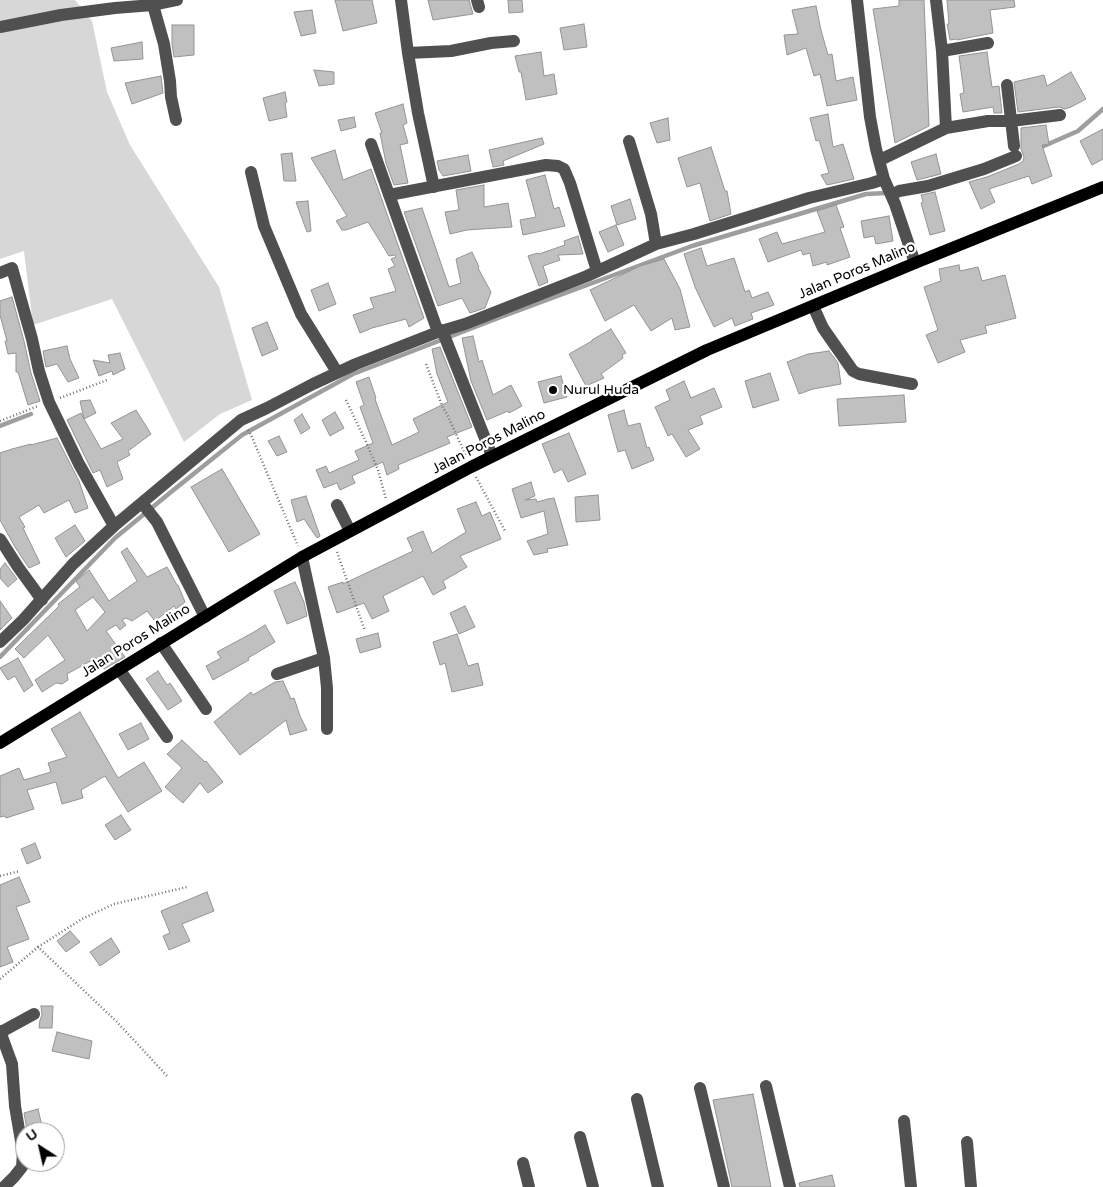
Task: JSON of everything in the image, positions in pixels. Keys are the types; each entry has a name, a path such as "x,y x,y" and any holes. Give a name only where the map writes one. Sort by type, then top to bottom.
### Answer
{"main road":[{"name":"Jalan Poros Malino","path":"0,743 302,557 492,456 707,350 915,263 1103,188"}],"street":[{"path":"0,27 61,15 153,5 177,0"},
{"path":"401,0 418,113 434,187"},
{"path":"857,0 870,117 876,149 915,263"},
{"path":"936,0 942,51 946,128"},
{"path":"153,5 164,44 176,120"},
{"path":"408,53 451,51 514,40"},
{"path":"942,51 988,43"},
{"path":"0,642 42,600 73,564 114,526 145,506 241,420 337,372 588,276 656,244 809,198 872,183 899,191 928,186 984,169 1015,151 1007,85"},
{"path":"880,160 946,128 988,121 1010,121 1060,115"},
{"path":"629,142 651,214 656,244"},
{"path":"371,144 440,331 492,456"},
{"path":"389,195 546,165 558,166 564,169 570,183 598,271"},
{"path":"251,172 264,226 301,314 337,372"},
{"path":"0,273 12,268 49,402 79,464 114,526"},
{"path":"813,306 822,328 853,371 858,374 912,384"},
{"path":"337,504 350,531"},
{"path":"145,506 157,522 205,617"},
{"path":"0,539 42,600"},
{"path":"302,557 324,658 327,688 327,729"},
{"path":"161,643 206,709"},
{"path":"277,674 324,658"},
{"path":"119,669 167,737"},
{"path":"4,1187 22,1167 23,1153 15,1106 12,1064 0,1032 34,1014"},
{"path":"766,1086 790,1187"},
{"path":"700,1088 724,1187"},
{"path":"637,1099 658,1187"},
{"path":"904,1121 911,1187"},
{"path":"580,1137 593,1187"},
{"path":"967,1142 971,1187"},
{"path":"523,1163 529,1187"}],"path":[{"path":"426,364 443,408 471,467 505,531"},
{"path":"346,400 378,470 389,510"},
{"path":"249,432 302,557"},
{"path":"333,541 365,631"},
{"path":"0,876 20,871"},
{"path":"0,979 38,947 82,919 114,904 187,887"},
{"path":"38,947 117,1022 168,1077"}],"shaded area":[{"path":"0,0 75,0 92,21 107,92 130,145 219,287 252,400 220,414 184,442 112,299 33,325 24,251 0,259"}],"building":[{"path":"335,0 372,0 377,23 343,31"},
{"path":"428,0 469,0 473,14 433,20"},
{"path":"508,0 522,0 523,12 509,13"},
{"path":"899,0 924,0 929,126 895,143 873,9 899,6"},
{"path":"947,0 1014,0 1015,7 990,10 993,33 950,40 947,24 949,24"},
{"path":"816,6 828,55 832,54 836,81 853,77 857,100 827,106 820,74 814,76 806,48 787,55 784,35 798,34 792,10"},
{"path":"312,10 316,33 301,36 294,12"},
{"path":"584,24 587,47 564,50 560,28"},
{"path":"172,25 194,25 194,55 174,57"},
{"path":"142,42 143,59 114,61 111,48"},
{"path":"541,52 544,76 554,74 557,94 526,100 521,72 519,72 515,56"},
{"path":"987,52 992,87 999,86 1002,113 994,113 993,107 963,112 960,94 964,93 959,56"},
{"path":"314,70 334,72 334,84 319,86"},
{"path":"1071,72 1086,99 1065,109 1059,107 1018,112 1014,82 1044,75 1047,86"},
{"path":"161,76 163,93 132,104 125,83"},
{"path":"285,92 287,117 269,121 263,98"},
{"path":"403,104 407,123 403,125 408,143 400,145 408,183 394,185 386,163 380,133 382,133 375,113"},
{"path":"828,114 833,147 843,144 854,179 827,185 821,175 829,173 819,140 816,141 810,118"},
{"path":"354,117 356,127 341,131 338,120"},
{"path":"668,118 670,140 657,143 650,123"},
{"path":"1046,125 1049,144 1042,145 1052,176 1032,184 1029,176 989,189 995,202 981,209 969,182 1019,164 1023,161 1024,157 1021,149 1021,128"},
{"path":"1103,129 1103,159 1092,165 1080,141"},
{"path":"542,138 544,144 503,161 504,165 493,167 489,150"},
{"path":"711,147 725,191 727,191 731,214 710,221 700,183 687,187 678,158"},
{"path":"335,150 343,180 371,169 424,318 409,327 406,319 360,333 353,315 374,308 370,298 396,291 388,269 395,266 391,259 396,257 395,255 389,256 368,222 342,230 336,221 347,216 311,158"},
{"path":"292,153 296,181 284,181 281,154"},
{"path":"936,154 941,174 917,180 911,162"},
{"path":"468,155 471,171 443,176 439,170 437,161"},
{"path":"545,175 554,209 559,207 565,226 523,235 520,220 536,217 526,180"},
{"path":"484,185 484,207 508,203 512,227 467,230 450,234 445,212 459,210 456,190"},
{"path":"935,192 945,231 930,235 921,203 923,202 921,195"},
{"path":"630,199 636,219 617,225 611,206"},
{"path":"308,201 311,231 307,232 296,202"},
{"path":"836,205 844,227 840,228 850,257 827,265 827,262 813,266 810,253 803,255 801,250 768,262 759,239 777,232 782,244 825,232 817,211"},
{"path":"422,208 449,287 461,283 456,259 472,252 491,292 485,308 470,313 462,298 438,306 404,212"},
{"path":"889,216 893,241 876,244 874,236 864,238 861,221"},
{"path":"616,225 624,245 608,252 599,232"},
{"path":"578,236 583,254 558,255 560,260 543,266 548,282 539,286 528,256 565,245 564,241"},
{"path":"701,248 707,266 734,258 745,292 749,290 752,298 768,292 774,305 751,313 753,319 735,326 732,318 714,327 695,287 684,254"},
{"path":"664,259 680,289 690,327 675,330 672,318 651,331 634,305 605,321 590,290 640,266"},
{"path":"959,265 960,271 978,267 982,281 1005,275 1016,318 985,326 987,333 960,340 965,352 938,363 926,335 938,330 924,287 941,281 939,269"},
{"path":"328,283 336,304 319,311 311,290"},
{"path":"12,297 40,401 28,405 18,372 16,372 16,353 8,354 5,341 7,341 0,315 0,301"},
{"path":"267,322 278,349 262,356 252,328"},
{"path":"611,329 626,353 622,355 623,358 601,374 604,378 586,386 569,354"},
{"path":"473,336 479,362 482,360 493,395 511,385 522,406 509,413 508,411 487,420 471,381 462,338"},
{"path":"67,346 70,359 79,378 68,382 57,364 46,367 43,351"},
{"path":"440,347 472,427 447,437 450,443 398,465 399,469 387,475 383,462 352,476 355,483 340,490 337,483 324,488 316,470 326,466 329,473 359,460 355,451 373,443 360,407 364,405 356,382 369,377 392,445 419,432 413,419 448,402 437,374 432,349"},
{"path":"829,351 838,363 841,384 813,389 799,394 787,362 808,354"},
{"path":"120,353 125,369 113,375 112,371 99,376 93,360 110,363 108,355"},
{"path":"770,373 779,400 753,408 745,381"},
{"name":"Nurul Huda","path":"561,376 567,397 544,403 538,382"},
{"path":"684,381 691,398 714,388 722,407 700,416 703,424 688,430 700,449 686,457 672,434 668,436 655,407 670,400 666,390"},
{"path":"904,395 906,422 839,426 837,399"},
{"path":"90,400 96,413 84,419 80,401"},
{"path":"136,410 151,434 128,451 130,455 117,462 123,479 107,487 100,470 93,473 67,420 81,413 101,449 123,439 111,423"},
{"path":"624,410 628,426 640,423 647,448 649,447 654,460 632,469 625,450 618,452 608,415"},
{"path":"335,412 344,428 330,436 322,420"},
{"path":"302,414 310,428 301,434 294,420"},
{"path":"569,433 586,474 568,482 562,469 554,473 542,444"},
{"path":"279,436 287,452 277,456 268,441"},
{"path":"57,438 79,481 88,508 75,513 69,500 44,513 39,505 19,517 40,563 29,568 0,520 0,453"},
{"path":"222,469 260,534 229,552 191,487"},
{"path":"531,482 535,496 525,500 536,499 537,502 554,498 568,545 547,549 548,552 534,555 527,541 548,534 544,511 521,518 512,489"},
{"path":"598,495 600,520 576,522 575,497"},
{"path":"306,496 320,536 317,538 304,519 297,522 291,500"},
{"path":"476,502 482,516 490,512 501,539 460,556 467,567 443,581 446,588 433,595 423,576 383,596 389,611 372,619 364,603 337,613 328,587 343,582 343,584 413,551 407,538 423,531 432,553 466,532 457,509"},
{"path":"75,525 85,541 66,557 55,538"},
{"path":"127,548 147,577 167,567 178,585 185,602 176,609 174,606 155,621 147,611 132,621 126,618 122,620 126,625 120,630 116,625 106,631 125,657 104,669 96,658 67,674 68,680 62,684 56,683 42,692 35,680 65,660 48,635 24,658 15,649 59,606 58,604 80,587 76,581 89,570 109,601 137,581 121,552","holes":["93,597 105,612 87,631 75,610"]},
{"path":"5,563 17,579 8,587 0,578 0,569"},
{"path":"295,582 304,602 307,616 287,624 274,591"},
{"path":"0,601 12,618 0,630"},
{"path":"465,606 475,627 459,634 450,613"},
{"path":"265,625 275,642 248,658 249,660 213,680 206,666 221,658 217,652"},
{"path":"378,633 381,647 360,653 356,639"},
{"path":"457,634 468,666 478,663 483,685 452,692 445,663 440,665 433,642"},
{"path":"18,658 33,685 24,692 15,676 8,680 0,668"},
{"path":"158,671 167,685 170,683 182,701 168,710 146,679"},
{"path":"283,681 291,699 294,698 307,730 290,735 286,720 240,755 214,722 251,692 253,695 275,682"},
{"path":"80,712 118,778 144,762 162,791 128,812 105,776 81,790 83,798 62,804 56,782 27,790 34,809 6,818 5,816 0,817 0,776 19,768 24,780 51,772 48,763 67,757 51,729"},
{"path":"141,723 149,739 128,750 119,734"},
{"path":"182,740 206,761 223,782 208,793 200,783 183,803 165,787 182,768 167,754"},
{"path":"121,815 131,830 115,840 105,825"},
{"path":"35,843 41,858 27,864 21,849"},
{"path":"19,877 30,902 16,907 29,939 7,947 13,962 0,967 0,885"},
{"path":"207,892 214,911 182,924 190,941 169,950 163,936 170,933 161,911"},
{"path":"70,931 80,942 66,952 57,941"},
{"path":"111,938 120,952 100,966 90,952"},
{"path":"41,1006 53,1006 52,1028 39,1028 42,1015"},
{"path":"57,1032 92,1041 89,1059 52,1051"},
{"path":"753,1094 771,1187 732,1187 713,1100"},
{"path":"38,1109 41,1122 26,1122 24,1113"},
{"path":"832,1175 835,1187 800,1187 799,1183"}],"waterway":[{"path":"1037,149 1078,131 1103,109"},
{"path":"0,657 115,538 242,435 353,374 692,246 866,194 887,193"},
{"path":"0,426 31,414"}],"place":[{"name":"Nurul Huda","path":"553,390"}]}
